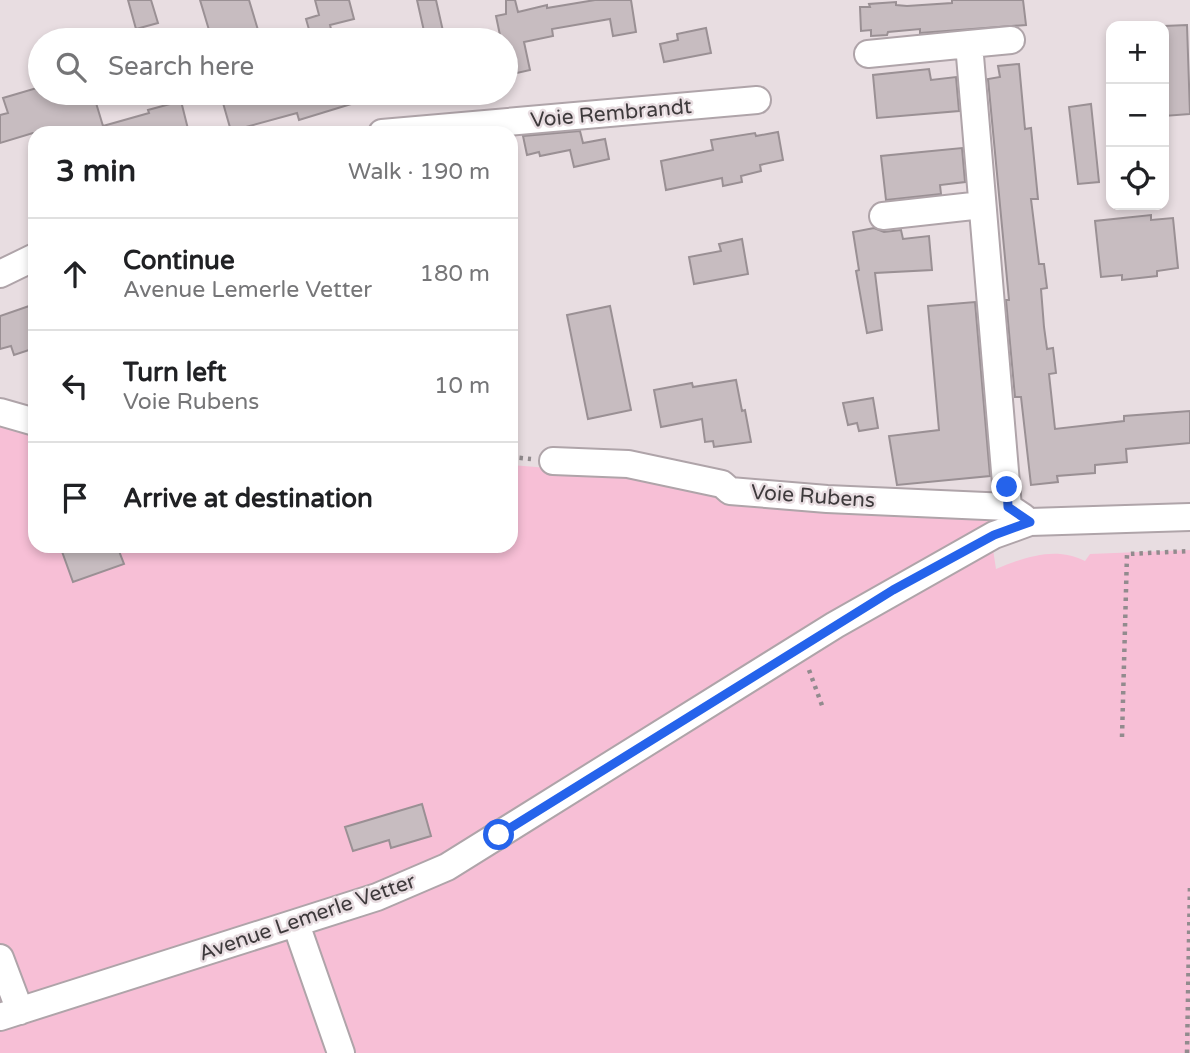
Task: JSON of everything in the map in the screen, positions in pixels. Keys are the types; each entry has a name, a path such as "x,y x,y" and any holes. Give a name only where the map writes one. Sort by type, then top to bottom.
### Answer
{"street":[{"path":"868,54 1011,40"},
{"path":"968,44 1008,507 1030,522"},
{"name":"Voie Rembrandt","path":"462,126 757,100"},
{"path":"883,216 982,205"},
{"path":"0,274 28,260"},
{"path":"0,412 28,421"},
{"name":"Voie Rubens","path":"553,461 628,464 722,484 730,491 827,499 1008,507"},
{"name":"Avenue Lemerle Vetter","path":"10,1014 377,897 447,867 893,590 994,535 1030,522 1190,517"},
{"path":"296,924 341,1053"},
{"path":"0,958 10,1014"}],"path":[{"path":"1122,737 1127,554 1190,551"},
{"path":"811,673 823,708"},
{"path":"1187,1053 1190,883"}],"shaded area":[{"path":"0,424 28,432 28,553 518,553 518,466 649,476 717,494 720,502 987,510 996,569 1040,555 1063,554 1085,561 1090,554 1190,550 1190,1053 0,1053"}],"building":[{"path":"128,0 151,0 158,23 136,28"},
{"path":"200,0 249,0 257,28 208,28"},
{"path":"315,0 349,0 354,19 330,25 331,28 309,28 306,19 319,15"},
{"path":"417,0 436,0 442,28 423,28"},
{"path":"506,0 515,0 518,12 547,5 547,8 595,0 631,0 636,32 613,36 610,19 552,29 553,36 524,42 530,70 518,73 518,28 498,28 496,16 506,14"},
{"path":"952,0 1023,0 1026,25 920,33 920,29 871,36 871,30 861,31 860,7 896,2 896,5 907,6 952,3"},
{"path":"1187,25 1190,114 1169,116 1169,26"},
{"path":"706,28 711,53 664,62 660,44 678,40 677,34"},
{"path":"1019,64 1025,129 1031,128 1038,199 1031,199 1039,264 1044,264 1047,288 1041,289 1044,327 1047,349 1053,348 1056,373 1049,374 1055,429 1124,421 1124,416 1190,411 1190,443 1126,449 1127,462 1095,465 1095,473 1057,476 1058,482 1031,485 1021,397 1015,397 1006,300 1009,300 988,79 1000,77 998,66"},
{"path":"929,69 931,80 956,77 959,111 877,118 873,75"},
{"path":"28,91 28,105 97,105 103,126 28,126 28,135 0,143 0,115 8,113 3,98"},
{"path":"1091,104 1099,182 1078,184 1069,107"},
{"path":"166,105 182,105 187,126 103,126 149,113 148,110"},
{"path":"224,105 348,105 299,120 297,113 249,126 230,126"},
{"path":"580,131 583,143 605,139 609,159 574,167 570,150 540,156 539,152 527,155 523,136"},
{"path":"778,132 783,160 760,165 761,171 741,176 742,182 723,186 722,178 666,190 661,161 713,150 711,140"},
{"path":"962,148 965,182 940,185 941,194 886,200 881,156"},
{"path":"1151,215 1151,220 1173,218 1178,268 1157,271 1157,276 1122,280 1122,275 1101,277 1095,221"},
{"path":"874,228 884,232 901,230 903,239 929,236 932,270 875,273 882,330 867,333 856,271 859,270 853,232"},
{"path":"742,239 748,274 694,284 689,257 721,251 719,244"},
{"path":"975,302 990,476 897,485 889,436 939,430 928,306"},
{"path":"28,306 28,350 14,355 11,346 0,349 0,316"},
{"path":"610,306 631,410 588,419 567,315"},
{"path":"736,380 751,442 714,447 713,441 705,442 702,419 661,427 654,390 692,383 693,387"},
{"path":"873,398 878,428 859,431 857,423 848,425 843,403"},
{"path":"63,553 120,553 124,564 73,582"},
{"path":"422,804 431,836 391,848 389,840 353,851 345,827"}],"route":[{"path":"499,835 893,590 994,535 1030,522 1008,507 1007,487"}]}
